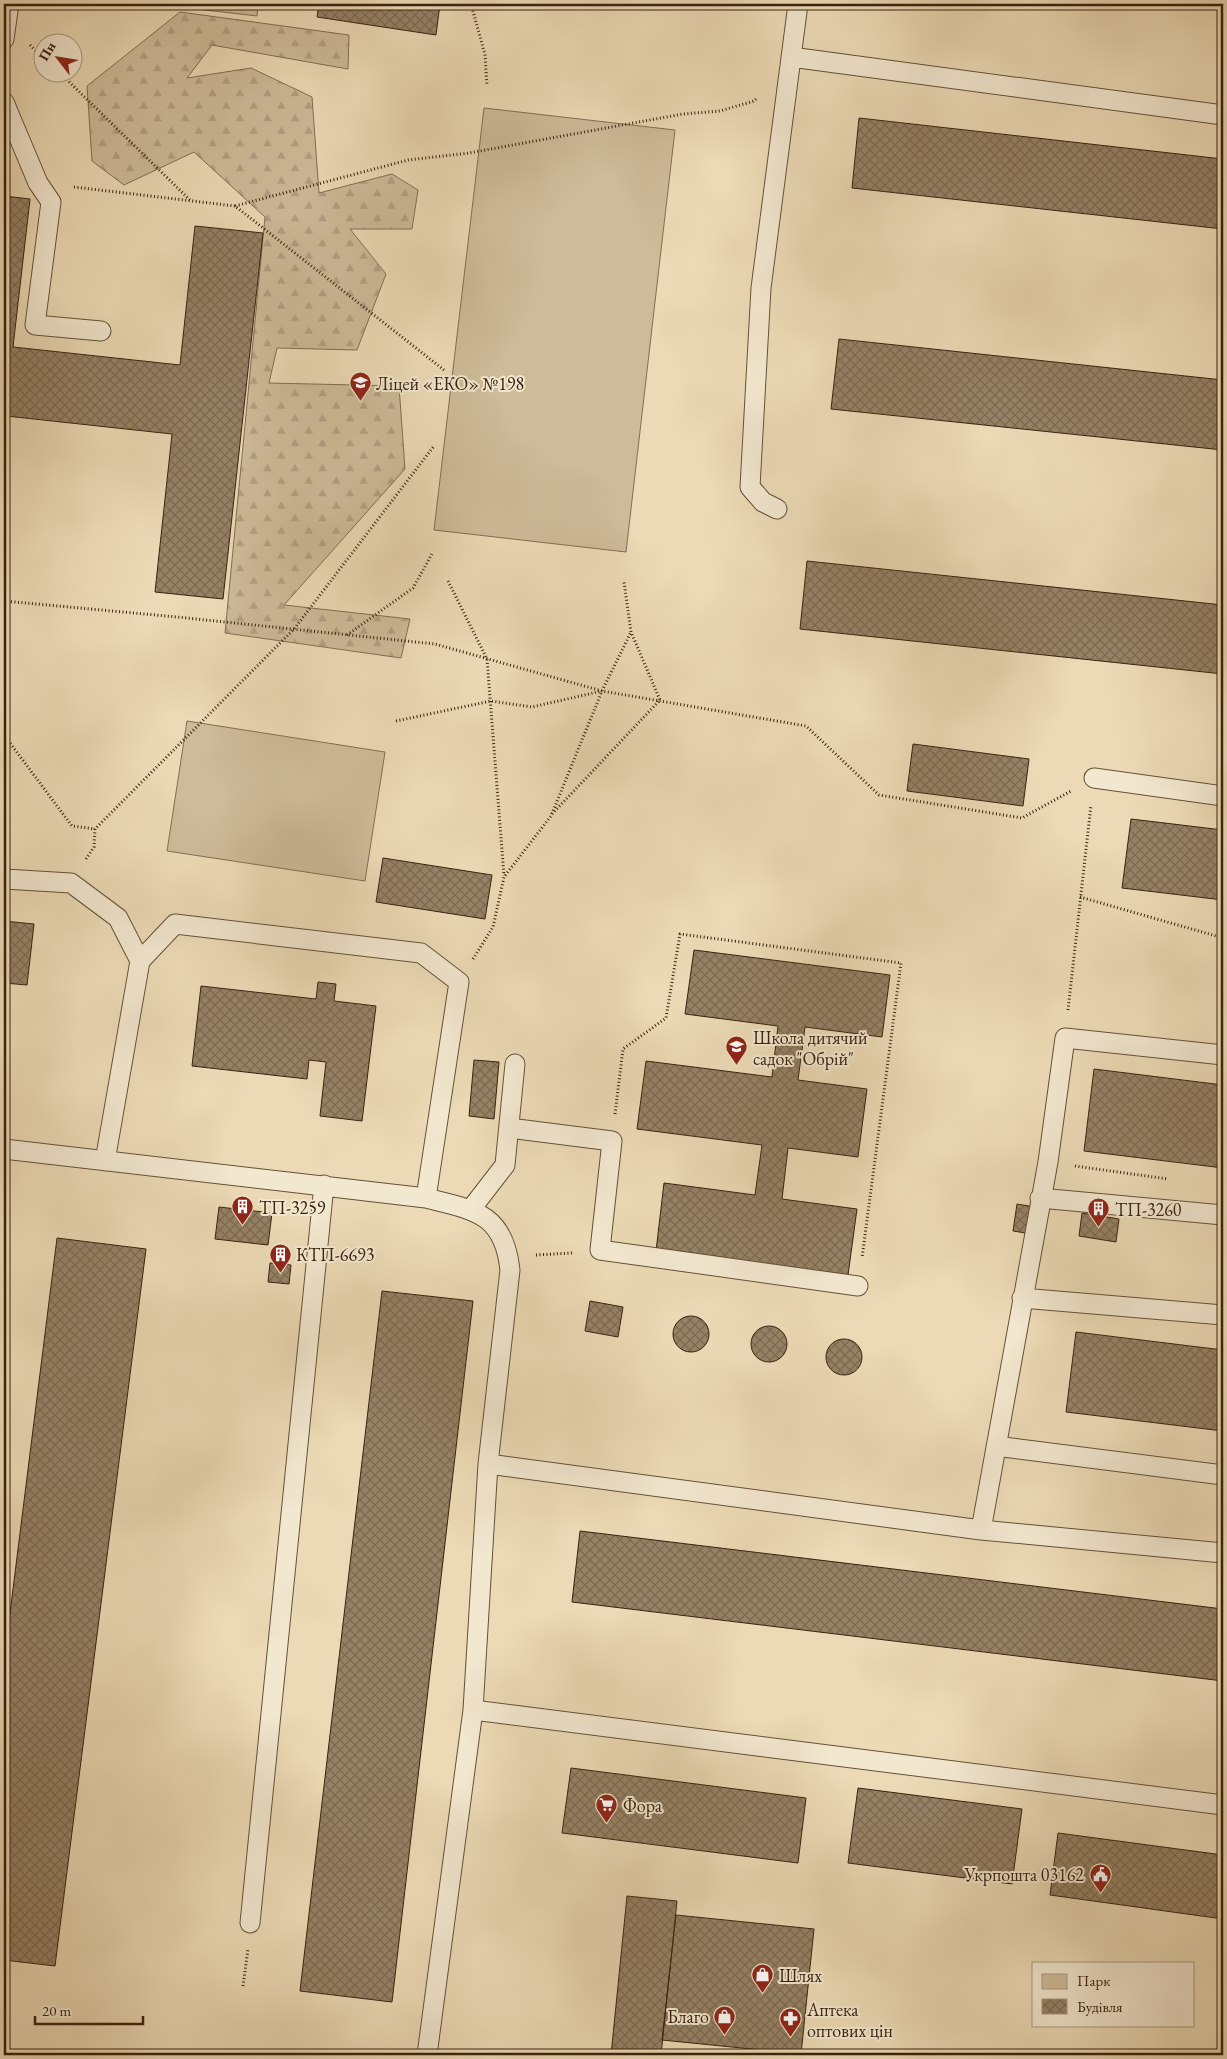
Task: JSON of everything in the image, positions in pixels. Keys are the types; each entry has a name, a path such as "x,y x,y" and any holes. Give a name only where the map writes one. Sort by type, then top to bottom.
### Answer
{"lane":[{"path":"4,39 9,4"},
{"path":"777,509 763,502 750,487 761,288 798,4"},
{"path":"791,57 1223,115"},
{"path":"4,102 38,183 51,202 35,325 100,331"},
{"path":"1094,778 1223,796"},
{"path":"4,879 70,882 118,918 140,961"},
{"path":"105,1161 140,961 176,924 421,953 459,982 426,1198"},
{"path":"981,1530 1048,1162 1065,1038 1223,1055"},
{"path":"471,1209 505,1165 515,1064"},
{"path":"509,1128 612,1141 600,1250 858,1286"},
{"path":"4,1149 426,1198 471,1209 496,1225 508,1252 510,1270 488,1464 473,1710 427,2055"},
{"path":"250,1923 324,1185"},
{"path":"1040,1198 1223,1215"},
{"path":"1022,1298 1223,1314"},
{"path":"996,1446 1223,1475"},
{"path":"488,1464 981,1530 1223,1553"},
{"path":"473,1710 1223,1805"}],"path":[{"path":"471,4 485,55 487,86"},
{"path":"69,82 191,201"},
{"path":"38,183 235,206 408,160 469,153 683,114 720,111 754,101 760,94"},
{"path":"235,206 444,370"},
{"path":"70,882 94,847 95,829 294,630 434,446"},
{"path":"346,635 413,588 433,552"},
{"path":"448,581 487,659 504,877 493,927 459,982"},
{"path":"624,582 631,632 660,700"},
{"path":"4,601 435,644 602,690 806,726 879,795 1022,818 1094,778"},
{"path":"550,816 602,690 631,632"},
{"path":"396,721 490,701 532,706 602,690"},
{"path":"504,877 550,816 660,700"},
{"path":"4,735 72,826 95,829"},
{"path":"1065,1038 1094,778"},
{"path":"1080,897 1223,938"},
{"path":"612,1141 623,1049 666,1018 680,934 900,963 858,1286"},
{"path":"1048,1162 1174,1180"},
{"path":"508,1252 545,1256 600,1250"},
{"path":"244,1986 250,1923"}],"green space":[{"path":"153,4 258,4 257,16"},
{"path":"180,12 349,35 348,69 212,45 187,78 251,68 312,97 319,193 392,174 418,190 412,229 350,229 386,274 357,350 277,348 269,383 399,386 405,469 284,605 410,619 401,658 225,633 265,217 194,152 124,185 92,161 87,86"},
{"path":"484,108 675,130 626,552 434,530"},
{"path":"187,721 385,752 365,881 167,851"}],"building":[{"path":"319,4 440,4 436,35 317,17"},
{"path":"859,118 1223,159 1223,229 852,188"},
{"path":"4,196 30,199 13,347 180,365 195,226 263,233 223,599 155,592 172,434 6,416 4,437"},
{"path":"839,339 1223,380 1223,450 831,409"},
{"path":"807,561 1223,605 1223,674 800,629"},
{"path":"913,744 1029,759 1023,806 907,791"},
{"path":"1131,819 1223,830 1223,900 1122,888"},
{"path":"383,858 492,875 485,919 376,902"},
{"path":"4,921 34,924 27,985 4,983"},
{"path":"694,950 890,975 882,1037 805,1027 798,1080 867,1089 858,1157 788,1148 782,1199 857,1209 848,1275 656,1251 664,1183 755,1195 762,1145 637,1129 646,1061 772,1077 778,1026 685,1014"},
{"path":"318,982 336,984 334,1001 376,1006 362,1121 320,1116 326,1062 309,1060 307,1079 192,1066 201,986 316,999"},
{"path":"474,1060 499,1062 494,1119 469,1116"},
{"path":"1094,1069 1223,1085 1223,1168 1084,1151"},
{"path":"1017,1204 1035,1207 1032,1234 1013,1231"},
{"name":"ТП-3259","path":"219,1207 272,1213 268,1245 215,1239"},
{"name":"ТП-3260","path":"1082,1213 1119,1219 1116,1242 1079,1236"},
{"path":"57,1238 146,1249 55,1966 4,1960 4,1661"},
{"name":"КТП-6693","path":"270,1263 291,1265 289,1284 268,1282"},
{"path":"382,1291 473,1301 392,2002 300,1991"},
{"path":"590,1301 623,1307 618,1337 585,1331"},
{"path":"691,1316 698,1317 704,1321 708,1327 708,1341 704,1347 698,1351 691,1352 684,1351 678,1347 674,1341 673,1334 674,1327 678,1321 684,1317"},
{"path":"769,1326 776,1327 782,1331 786,1337 786,1351 782,1357 776,1361 769,1362 762,1361 756,1357 752,1351 751,1344 752,1337 756,1331 762,1327"},
{"path":"1076,1332 1223,1350 1223,1431 1066,1412"},
{"path":"844,1339 851,1340 857,1344 861,1350 861,1364 857,1370 851,1374 844,1375 837,1374 831,1370 827,1364 826,1357 827,1350 831,1344 837,1340"},
{"path":"580,1531 1223,1609 1223,1681 572,1602"},
{"path":"571,1768 806,1798 798,1863 562,1833"},
{"path":"858,1788 1022,1809 1012,1884 848,1863"},
{"path":"1058,1833 1223,1855 1223,1919 1050,1895"},
{"path":"627,1896 677,1901 661,2055 611,2055"},
{"path":"676,1915 814,1929 801,2054 662,2040"}],"place":[{"name":"Ліцей «ЕКО» №198","path":"360,402"},
{"name":"Школа дитячий садок \"Обрій\"","path":"737,1066"},
{"name":"ТП-3259","path":"243,1226"},
{"name":"ТП-3260","path":"1099,1228"},
{"name":"КТП-6693","path":"280,1273"},
{"name":"Фора","path":"607,1824"},
{"name":"Укрпошта 03162","path":"1100,1893"},
{"name":"Шлях","path":"763,1994"},
{"name":"Благо","path":"725,2035"},
{"name":"Аптека оптових цін","path":"791,2038"}]}
